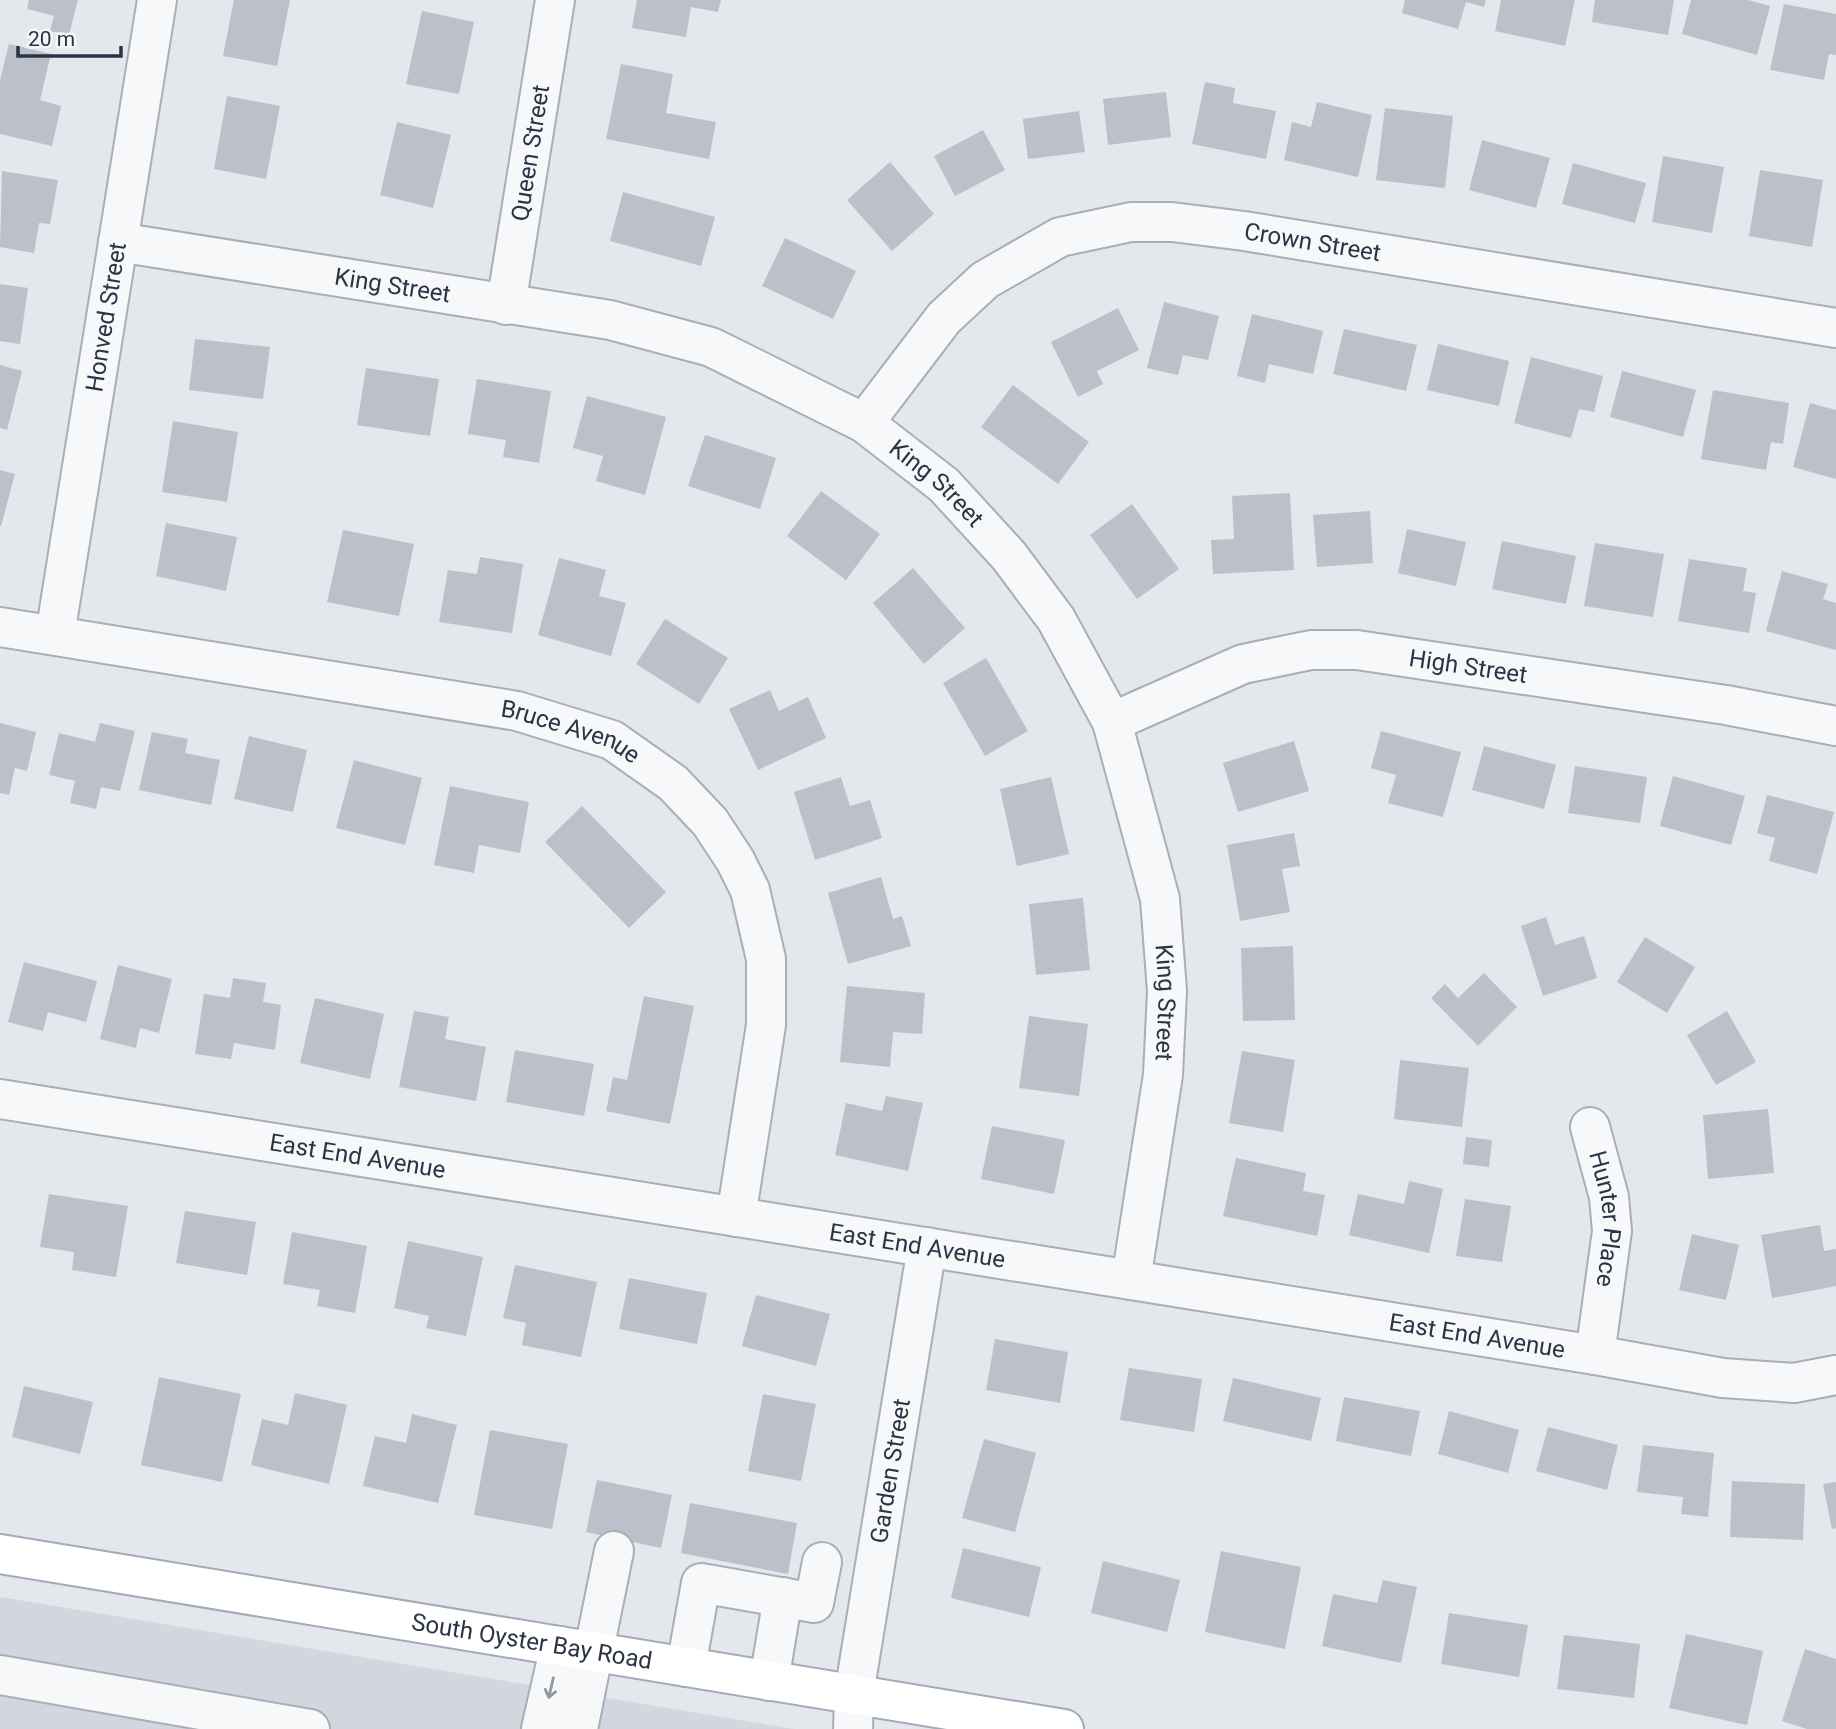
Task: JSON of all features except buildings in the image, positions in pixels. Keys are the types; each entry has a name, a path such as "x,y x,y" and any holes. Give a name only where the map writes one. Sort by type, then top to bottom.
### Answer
{"main road":[{"name":"South Oyster Bay Road","path":"0,1554 768,1681 853,1712 1064,1729"}],"street":[{"name":"Honved Street","path":"55,635 157,0"},
{"name":"Queen Street","path":"506,305 555,0"},
{"name":"Crown Street","path":"864,423 944,318 985,280 1060,237 1131,222 1172,222 1244,232 1836,328"},
{"name":"King Street","path":"118,243 610,320 712,347 864,423 944,485 1009,556 1056,619 1112,722 1160,899 1167,991 1163,1075 1131,1280"},
{"name":"Bruce Avenue","path":"0,626 517,711 612,740 674,783 710,822 735,860 750,890 766,960 766,1025 736,1217"},
{"name":"High Street","path":"1112,722 1243,664 1311,650 1357,650 1726,705 1836,726"},
{"name":"East End Avenue","path":"0,1099 1595,1355 1723,1378 1794,1383 1836,1375"},
{"name":"Hunter Place","path":"1590,1127 1609,1197 1612,1231 1595,1355"},
{"name":"Garden Street","path":"836,1729 853,1712 927,1247"},
{"path":"541,1729 577,1649 614,1551"},
{"path":"686,1667 701,1583 814,1603 822,1562"},
{"path":"768,1681 783,1597"},
{"path":"577,1649 578,1729"},
{"path":"0,1675 310,1729"}],"shaded area":[{"path":"0,1597 794,1729 0,1729"}]}
